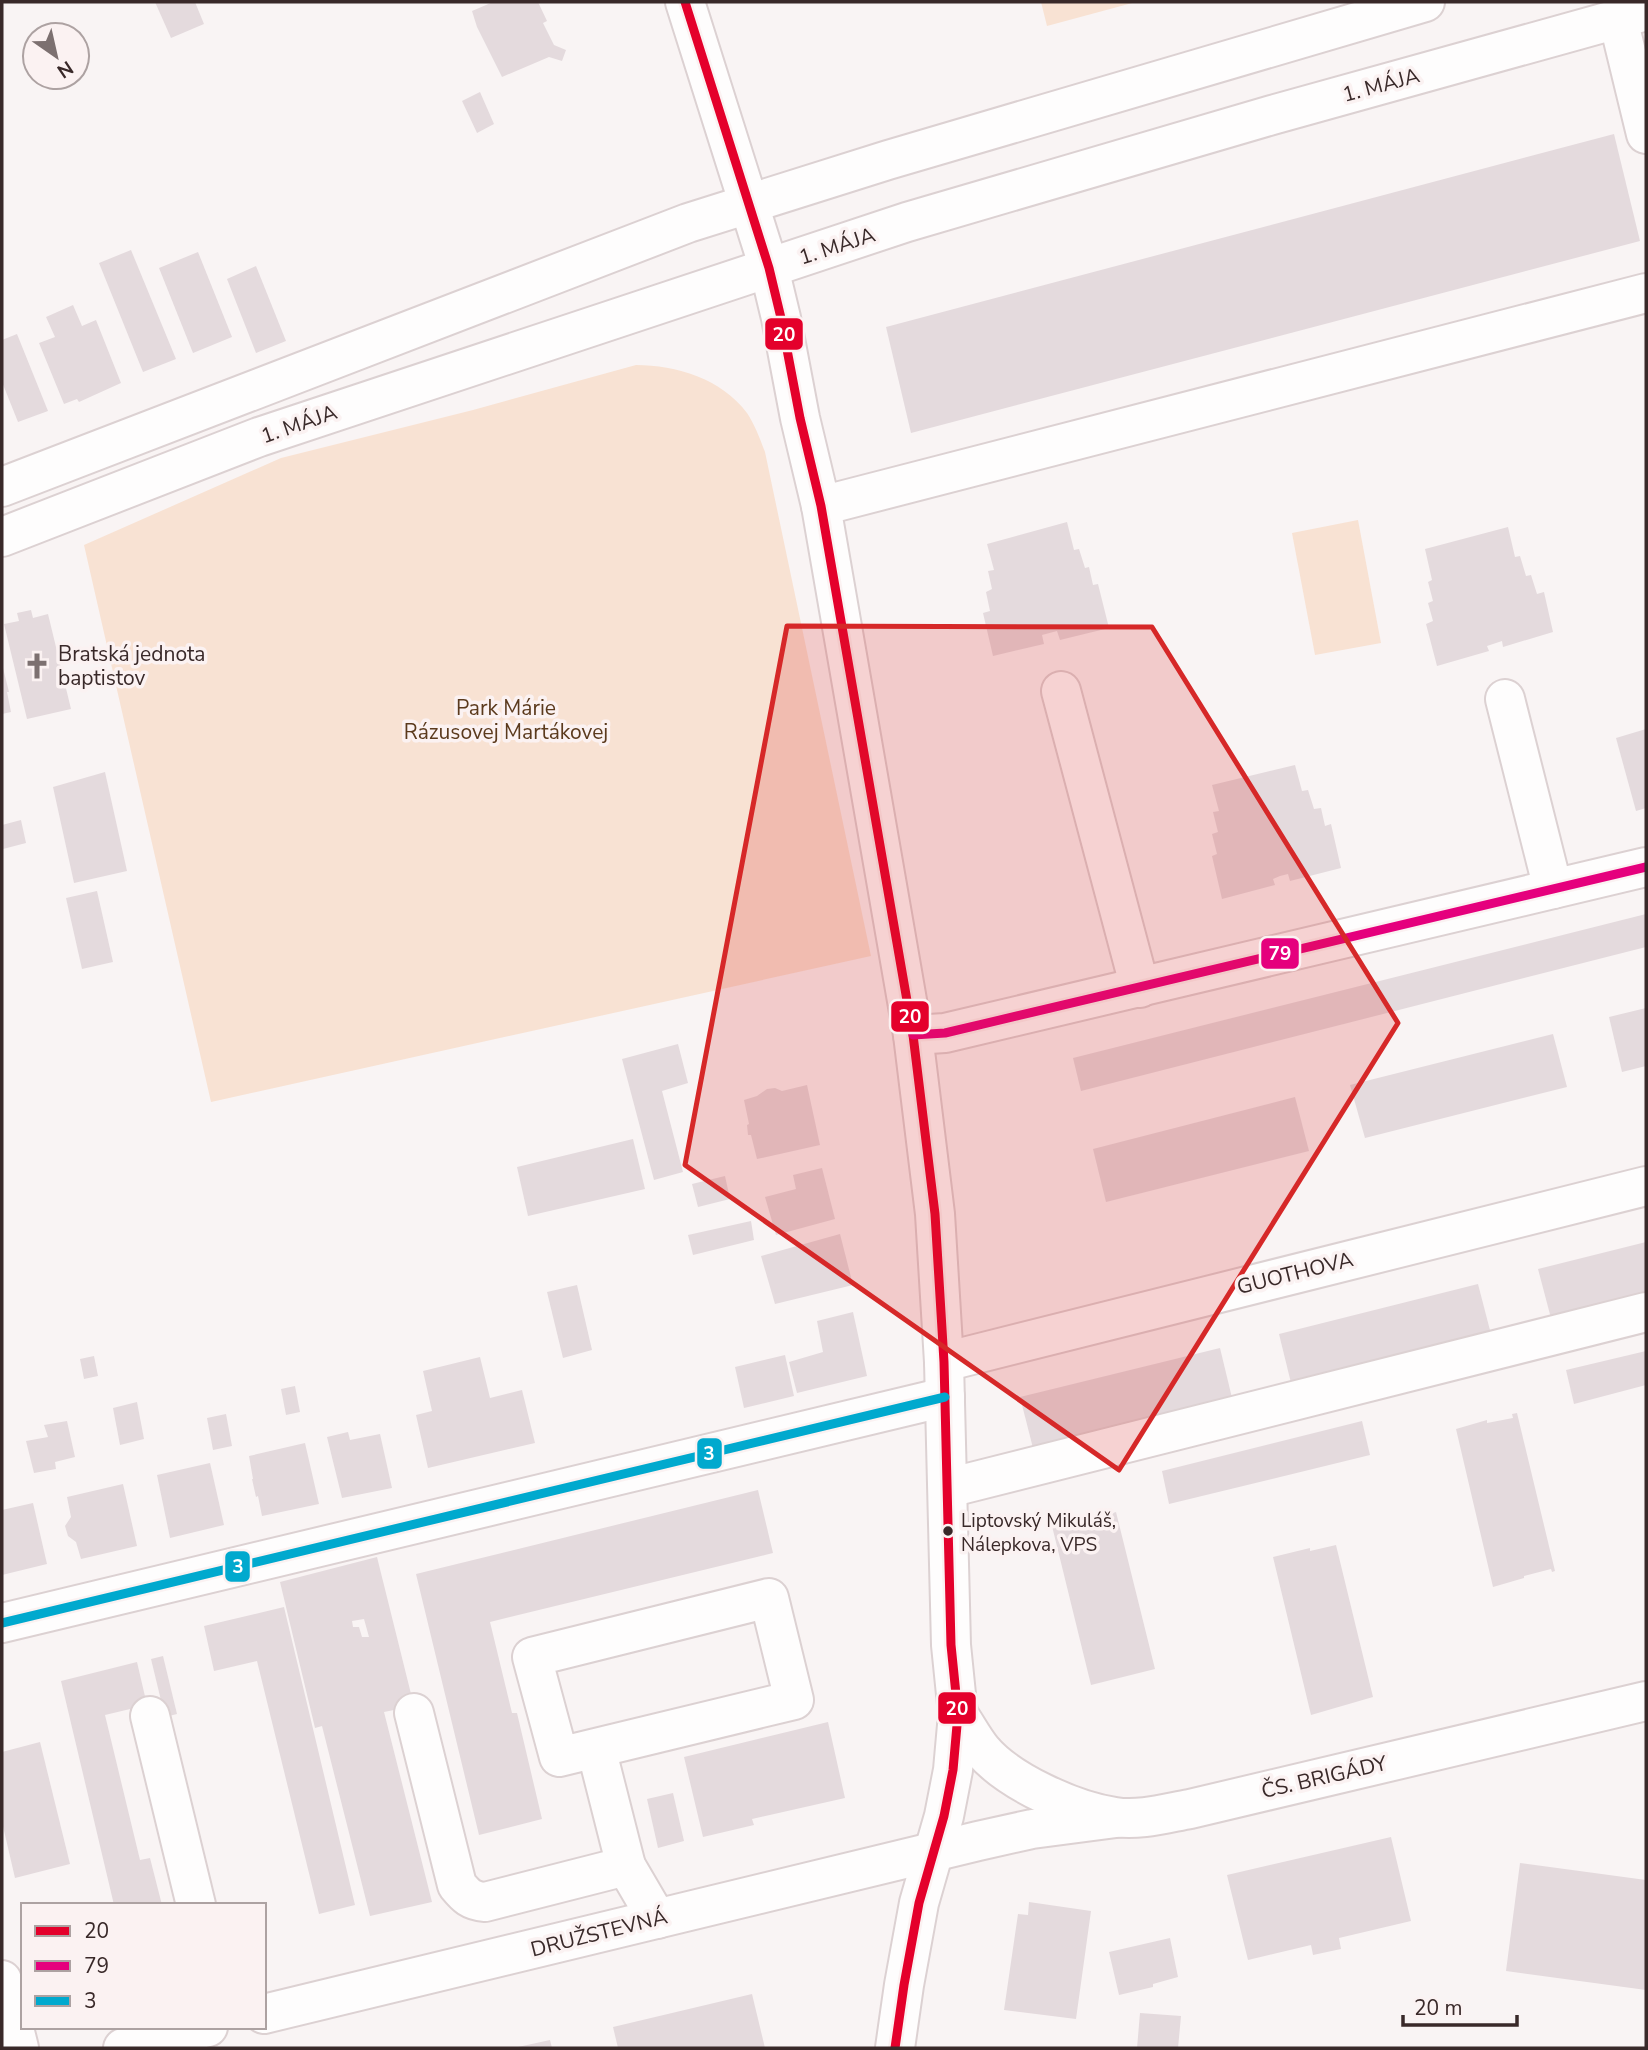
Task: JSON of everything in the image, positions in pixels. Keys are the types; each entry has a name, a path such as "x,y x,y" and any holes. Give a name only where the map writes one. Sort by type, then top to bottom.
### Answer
{"street":[{"path":"2,487 675,228 747,204 1425,2"},
{"path":"690,4 747,204 769,268 821,506 913,1035 935,1214 944,1379 951,1645 958,1714 953,1770 944,1816 912,1936 895,2048"},
{"path":"1632,15 1646,134"},
{"name":"1. MÁJA","path":"2,537 259,437 907,222 1272,115 1632,15"},
{"path":"821,506 1646,293"},
{"path":"1060,691 1140,988"},
{"path":"1505,699 1553,889"},
{"path":"913,1035 945,1033 1646,867"},
{"name":"GUOTHOVA","path":"2,1623 944,1379 1646,1186"},
{"path":"948,1488 1646,1312"},
{"path":"769,1598 794,1700 596,1748 559,1757 532,1657 769,1598"},
{"name":"ČS. BRIGÁDY","path":"958,1714 982,1750 1006,1772 1049,1796 1116,1818 1144,1817 1190,1809 1646,1700"},
{"path":"414,1713 457,1885 465,1896 474,1901 485,1902 626,1866"},
{"path":"150,1716 196,1903"},
{"path":"596,1748 626,1866 657,1919"},
{"name":"DRUŽSTEVNÁ","path":"266,2014 1032,1829 1116,1818"},
{"path":"2,1980 19,2048"},
{"path":"123,2048 200,2029"}],"highlighted area":[{"path":"787,626 1152,627 1398,1023 1119,1470 685,1165"}],"green space":[{"path":"1041,2 1136,2 1047,26"},
{"name":"Park Márie Rázusovej Martákovej","path":"636,365 682,371 725,391 747,413 765,452 871,956 211,1102 84,545 281,458 473,410"},
{"path":"1358,520 1381,643 1315,655 1292,533"}],"building":[{"path":"155,2 195,2 204,24 171,38"},
{"path":"493,2 538,2 547,21 543,23 554,45 566,50 562,61 549,57 502,77 472,11"},
{"path":"480,92 494,124 477,133 462,101"},
{"path":"1614,134 1640,241 911,433 886,327"},
{"path":"131,250 176,359 143,372 99,263"},
{"path":"198,252 232,337 193,353 159,268"},
{"path":"256,266 286,341 256,353 227,279"},
{"path":"73,305 82,326 96,320 121,383 79,402 77,399 64,404 39,343 55,337 46,317"},
{"path":"17,334 48,411 18,422 2,382 2,340"},
{"path":"1067,522 1074,550 1079,549 1085,568 1089,567 1093,585 1098,584 1109,628 1060,640 1057,631 1042,635 1044,644 993,656 983,613 990,611 986,592 992,589 988,571 994,570 987,544"},
{"path":"1508,527 1515,557 1520,556 1526,576 1531,575 1537,594 1544,592 1553,632 1503,647 1502,641 1487,646 1489,651 1437,666 1426,624 1433,621 1428,603 1433,601 1428,582 1432,580 1425,549"},
{"name":"Bratská jednota baptistov","path":"31,610 33,618 48,614 71,709 27,719 4,624 19,621 17,613"},
{"path":"2,664 11,712 2,714"},
{"path":"1646,729 1646,808 1636,811 1616,738"},
{"path":"1295,765 1302,791 1308,790 1314,809 1321,808 1325,826 1331,824 1341,868 1290,881 1288,874 1280,876 1273,879 1275,885 1222,899 1212,856 1217,854 1212,834 1218,832 1213,812 1219,811 1212,785"},
{"path":"105,772 127,871 74,883 53,787"},
{"path":"21,820 26,843 3,849 2,825"},
{"path":"97,891 113,962 82,969 66,898"},
{"path":"1646,914 1646,947 1081,1091 1073,1058"},
{"path":"1646,1008 1646,1066 1622,1072 1609,1017"},
{"path":"1553,1034 1567,1087 1365,1138 1350,1085"},
{"path":"678,1044 688,1083 662,1091 683,1172 654,1180 622,1059"},
{"path":"807,1085 820,1145 757,1159 751,1135 748,1135 749,1124 744,1100 767,1089 782,1091"},
{"path":"1295,1097 1309,1151 1106,1202 1093,1149"},
{"path":"633,1139 645,1189 528,1216 517,1167"},
{"path":"822,1168 835,1219 776,1235 765,1197 796,1189 793,1175"},
{"path":"725,1176 730,1199 698,1207 692,1184"},
{"path":"751,1221 754,1240 693,1255 688,1235"},
{"path":"840,1234 853,1285 775,1304 761,1256"},
{"path":"1646,1242 1646,1299 1552,1322 1538,1269"},
{"path":"1478,1284 1492,1338 1292,1387 1279,1334"},
{"path":"577,1285 592,1350 563,1358 547,1292"},
{"path":"853,1312 867,1376 797,1393 789,1362 823,1352 817,1321"},
{"path":"1220,1348 1233,1402 1034,1452 1020,1397"},
{"path":"1646,1351 1646,1385 1574,1404 1566,1370"},
{"path":"785,1355 794,1396 744,1408 735,1367"},
{"path":"94,1356 98,1376 84,1379 80,1359"},
{"path":"480,1357 490,1398 522,1390 535,1443 428,1468 416,1415 432,1411 423,1371"},
{"path":"295,1386 300,1412 286,1415 281,1389"},
{"path":"137,1402 144,1439 120,1445 113,1408"},
{"path":"1517,1413 1555,1571 1552,1572 1551,1569 1493,1587 1456,1429 1487,1420 1487,1423 1513,1418 1512,1414"},
{"path":"226,1414 232,1446 213,1450 207,1418"},
{"path":"67,1421 75,1457 55,1462 56,1469 34,1473 26,1441 48,1437 44,1425"},
{"path":"1362,1421 1370,1455 1169,1504 1162,1471"},
{"path":"348,1432 350,1440 380,1434 392,1488 342,1498 327,1437"},
{"path":"305,1443 319,1504 262,1516 249,1456"},
{"path":"210,1463 224,1525 170,1538 157,1475"},
{"path":"123,1484 137,1546 81,1559 76,1542 68,1536 65,1526 71,1517 67,1497"},
{"path":"758,1490 773,1553 490,1622 512,1713 517,1713 542,1819 479,1835 416,1574"},
{"path":"33,1503 47,1564 2,1575 2,1510"},
{"path":"1116,1512 1155,1669 1091,1685 1052,1526 1087,1518 1088,1521"},
{"path":"1336,1545 1373,1697 1311,1715 1273,1557"},
{"path":"377,1557 414,1706 384,1712 432,1902 370,1916 322,1726 315,1728 280,1582","holes":["364,1619 369,1637 362,1637 359,1627 353,1627 352,1621"]},
{"path":"284,1607 355,1905 319,1914 257,1661 214,1671 204,1626"},
{"path":"163,1656 177,1714 165,1717 151,1659"},
{"path":"137,1662 147,1705 105,1715 140,1860 150,1858 161,1903 114,1903 61,1681"},
{"path":"828,1722 845,1798 752,1819 754,1825 703,1837 684,1757"},
{"path":"40,1742 70,1864 15,1878 2,1822 2,1752"},
{"path":"673,1793 684,1841 658,1848 647,1799"},
{"path":"1391,1837 1411,1921 1339,1938 1341,1949 1313,1955 1311,1945 1248,1960 1227,1875"},
{"path":"1520,1863 1646,1880 1646,1990 1506,1971"},
{"path":"1029,1902 1091,1911 1076,2019 1004,2010 1018,1914 1028,1915"},
{"path":"1170,1938 1178,1977 1153,1984 1153,1987 1119,1995 1109,1952"},
{"path":"752,1994 765,2048 618,2048 613,2027"},
{"path":"1140,2013 1181,2016 1178,2048 1137,2048"},
{"path":"550,2040 552,2048 518,2048 518,2047"}],"transit line":[{"name":"20","path":"685,2 769,268 821,506 913,1035 935,1214 944,1362 951,1645 958,1714 953,1770 944,1816 919,1903 895,2048"},
{"name":"79","path":"913,1035 945,1033 1646,867"},
{"name":"3","path":"2,1623 945,1397"}],"place":[{"name":"Bratská jednota baptistov","path":"37,666"},
{"name":"Liptovský Mikuláš, Nálepkova, VPS","path":"948,1531"}]}
